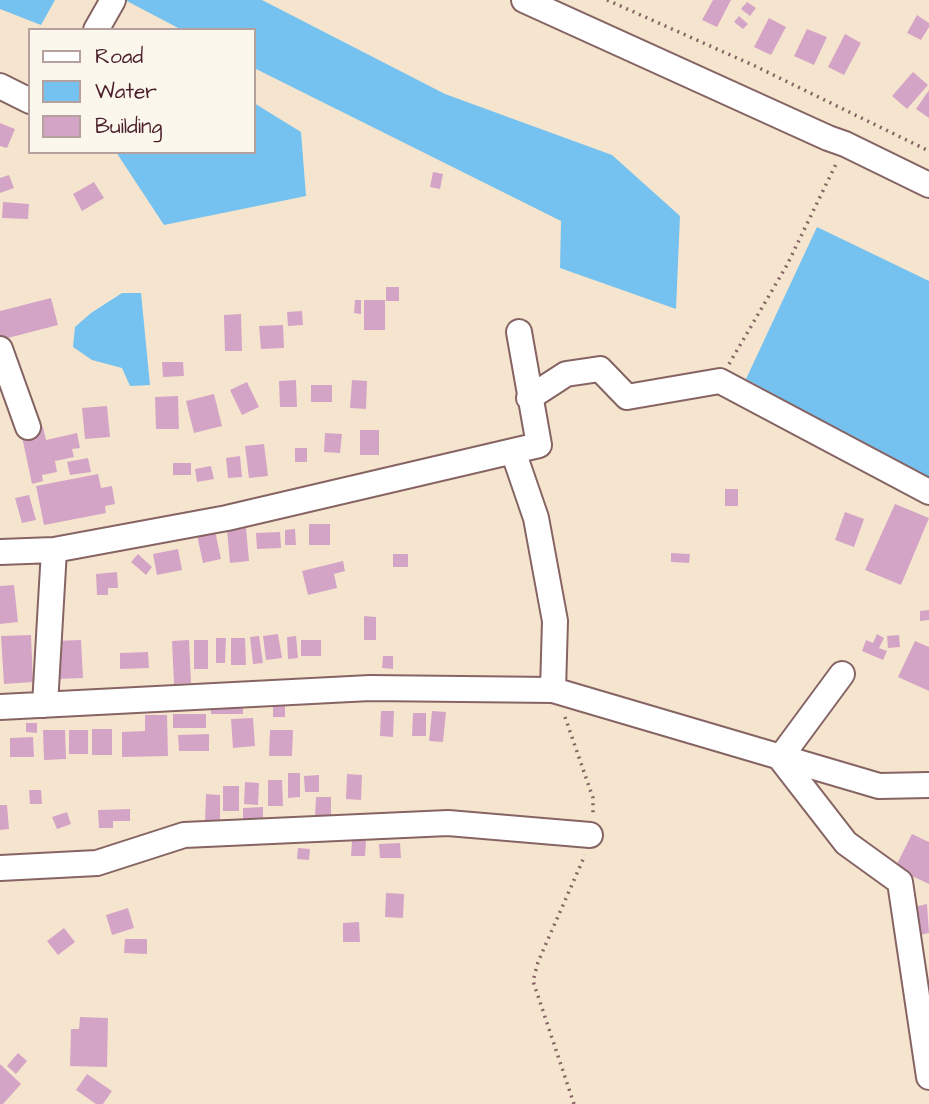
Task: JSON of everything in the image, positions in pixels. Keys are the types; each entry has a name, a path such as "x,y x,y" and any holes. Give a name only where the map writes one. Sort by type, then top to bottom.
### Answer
{"street":[{"path":"97,28 113,0"},
{"path":"524,0 845,144 929,185"},
{"path":"0,86 28,100"},
{"path":"0,552 54,550 227,518 539,445 519,332"},
{"path":"0,349 28,427"},
{"path":"529,398 566,374 600,369 627,397 719,381 929,492"},
{"path":"513,451 536,518 555,621 553,690"},
{"path":"45,705 54,550"},
{"path":"780,758 842,674"},
{"path":"0,707 370,688 553,690 879,786 929,785"},
{"path":"780,758 846,843 900,882 921,965 929,1077"},
{"path":"0,868 97,863 184,835 448,822 590,835"}],"path":[{"path":"607,0 755,66 929,151"},
{"path":"719,381 788,265 845,144"},
{"path":"553,690 593,798 593,821 584,856 538,962 533,981 574,1104"}],"water":[{"path":"0,0 55,0 41,25 0,9"},
{"path":"125,0 262,0 445,94 612,155 680,216 676,309 560,268 561,221 256,69 256,28 178,28"},
{"path":"256,104 301,132 306,196 164,225 117,154 256,154"},
{"path":"817,227 929,281 929,480 746,379"},
{"path":"122,293 141,293 150,385 130,386 122,368 92,360 73,347 75,327"}],"building":[{"path":"713,0 731,0 717,27 702,20"},
{"path":"747,2 756,8 750,16 741,9"},
{"path":"917,15 929,23 921,40 907,33"},
{"path":"739,16 748,24 743,29 734,22"},
{"path":"769,18 786,27 771,55 754,47"},
{"path":"807,29 827,37 814,65 794,56"},
{"path":"845,34 861,43 844,75 828,67"},
{"path":"913,72 928,85 907,109 892,96"},
{"path":"929,90 929,118 916,109"},
{"path":"0,123 15,129 7,148 0,146"},
{"path":"433,172 443,174 440,189 430,187"},
{"path":"9,175 14,188 0,193 0,178"},
{"path":"94,182 104,198 82,211 73,194"},
{"path":"3,202 29,204 28,219 2,218"},
{"path":"386,287 399,287 399,301 386,301"},
{"path":"51,298 58,325 0,340 0,311"},
{"path":"355,300 361,300 361,314 354,313"},
{"path":"364,300 385,300 385,330 364,330"},
{"path":"302,311 303,325 288,326 287,312"},
{"path":"241,314 242,351 225,351 224,315"},
{"path":"283,325 284,348 261,349 259,326"},
{"path":"162,362 183,362 184,376 163,377"},
{"path":"296,380 297,407 280,407 279,381"},
{"path":"352,380 367,381 366,409 350,408"},
{"path":"247,382 259,407 242,415 230,390"},
{"path":"311,385 332,385 332,402 311,402"},
{"path":"214,394 222,426 194,433 186,401"},
{"path":"178,396 179,429 156,429 155,397"},
{"path":"107,406 110,437 85,439 82,408"},
{"path":"43,427 46,440 77,433 80,448 72,449 74,457 55,461 57,472 42,475 43,481 32,484 21,432"},
{"path":"360,430 379,430 379,455 360,455"},
{"path":"325,433 342,434 340,453 324,452"},
{"path":"264,444 268,476 249,478 245,446"},
{"path":"295,448 307,448 307,462 295,462"},
{"path":"240,456 242,477 228,478 226,458"},
{"path":"88,458 91,472 70,475 67,462"},
{"path":"173,463 191,463 191,475 173,475"},
{"path":"211,466 214,479 197,482 195,469"},
{"path":"98,474 101,488 112,486 115,504 105,506 106,513 44,525 36,486"},
{"path":"725,489 738,489 738,506 725,506"},
{"path":"29,495 36,520 22,523 15,498"},
{"path":"895,504 929,518 901,585 865,570"},
{"path":"845,512 864,519 854,547 835,540"},
{"path":"309,524 330,524 330,545 309,545"},
{"path":"246,528 249,561 230,563 227,530"},
{"path":"295,529 296,545 285,545 285,530"},
{"path":"215,531 221,559 203,563 197,535"},
{"path":"280,532 281,548 257,549 256,533"},
{"path":"178,549 182,570 157,575 153,554"},
{"path":"671,553 690,554 689,563 671,562"},
{"path":"138,554 152,567 146,575 131,562"},
{"path":"393,554 408,554 408,567 393,567"},
{"path":"343,561 345,571 334,574 337,588 308,595 302,571"},
{"path":"117,572 118,588 108,588 108,595 97,595 96,574"},
{"path":"14,585 18,622 0,624 0,586"},
{"path":"929,610 929,620 920,621 920,611"},
{"path":"364,616 376,617 376,640 364,640"},
{"path":"278,634 282,658 266,660 263,636"},
{"path":"877,634 884,638 879,648 887,651 883,660 862,651 866,640 873,643"},
{"path":"31,635 33,682 4,684 1,636"},
{"path":"899,635 900,647 888,648 887,636"},
{"path":"259,636 263,663 253,664 250,637"},
{"path":"296,636 298,658 288,659 287,637"},
{"path":"216,638 226,638 225,663 216,663"},
{"path":"231,638 245,638 246,665 231,665"},
{"path":"81,640 83,678 57,679 55,641"},
{"path":"189,640 191,683 174,684 172,641"},
{"path":"194,640 208,640 208,669 194,669"},
{"path":"301,640 321,640 321,656 301,656"},
{"path":"915,641 929,647 929,691 898,677"},
{"path":"148,652 149,668 120,669 120,653"},
{"path":"383,656 393,656 393,669 382,668"},
{"path":"273,698 285,698 285,717 273,717"},
{"path":"211,702 243,703 243,714 211,714"},
{"path":"381,711 394,711 393,737 380,736"},
{"path":"432,711 446,712 443,742 429,741"},
{"path":"413,713 426,713 426,736 412,736"},
{"path":"173,714 206,714 206,728 173,728"},
{"path":"145,715 167,715 168,756 122,757 122,732 145,731"},
{"path":"253,718 255,746 233,748 231,719"},
{"path":"26,723 37,723 37,733 26,732"},
{"path":"92,729 112,729 112,755 92,755"},
{"path":"43,730 65,730 66,759 44,760"},
{"path":"69,730 88,730 88,754 69,754"},
{"path":"270,730 293,730 292,756 269,756"},
{"path":"209,734 209,751 179,751 178,735"},
{"path":"33,737 34,757 10,757 10,738"},
{"path":"288,773 300,773 300,797 288,798"},
{"path":"347,774 362,775 361,800 346,799"},
{"path":"319,775 319,792 305,792 304,776"},
{"path":"268,780 282,780 283,806 268,806"},
{"path":"245,782 259,783 258,805 244,804"},
{"path":"223,786 239,786 239,811 223,811"},
{"path":"29,790 41,790 42,804 30,804"},
{"path":"206,794 220,795 220,821 205,821"},
{"path":"316,797 331,797 331,817 315,817"},
{"path":"0,805 7,805 9,829 0,830"},
{"path":"263,807 263,823 243,824 243,808"},
{"path":"130,809 130,821 113,821 113,828 99,828 98,810"},
{"path":"67,812 71,824 57,829 52,817"},
{"path":"912,834 929,842 929,884 895,868"},
{"path":"352,841 366,841 365,856 351,856"},
{"path":"400,843 401,858 380,858 379,844"},
{"path":"298,848 310,849 309,860 297,859"},
{"path":"386,893 404,894 403,918 385,917"},
{"path":"927,904 929,933 915,936 909,908"},
{"path":"128,908 134,928 112,935 106,915"},
{"path":"359,922 360,942 343,942 343,923"},
{"path":"64,928 75,942 58,955 47,941"},
{"path":"125,939 147,939 147,954 124,953"},
{"path":"80,1017 108,1018 107,1067 70,1066 71,1029 79,1029"},
{"path":"18,1053 27,1061 16,1074 7,1066"},
{"path":"0,1064 21,1084 3,1104 0,1104"},
{"path":"87,1074 112,1091 103,1104 96,1104 76,1090"}]}
